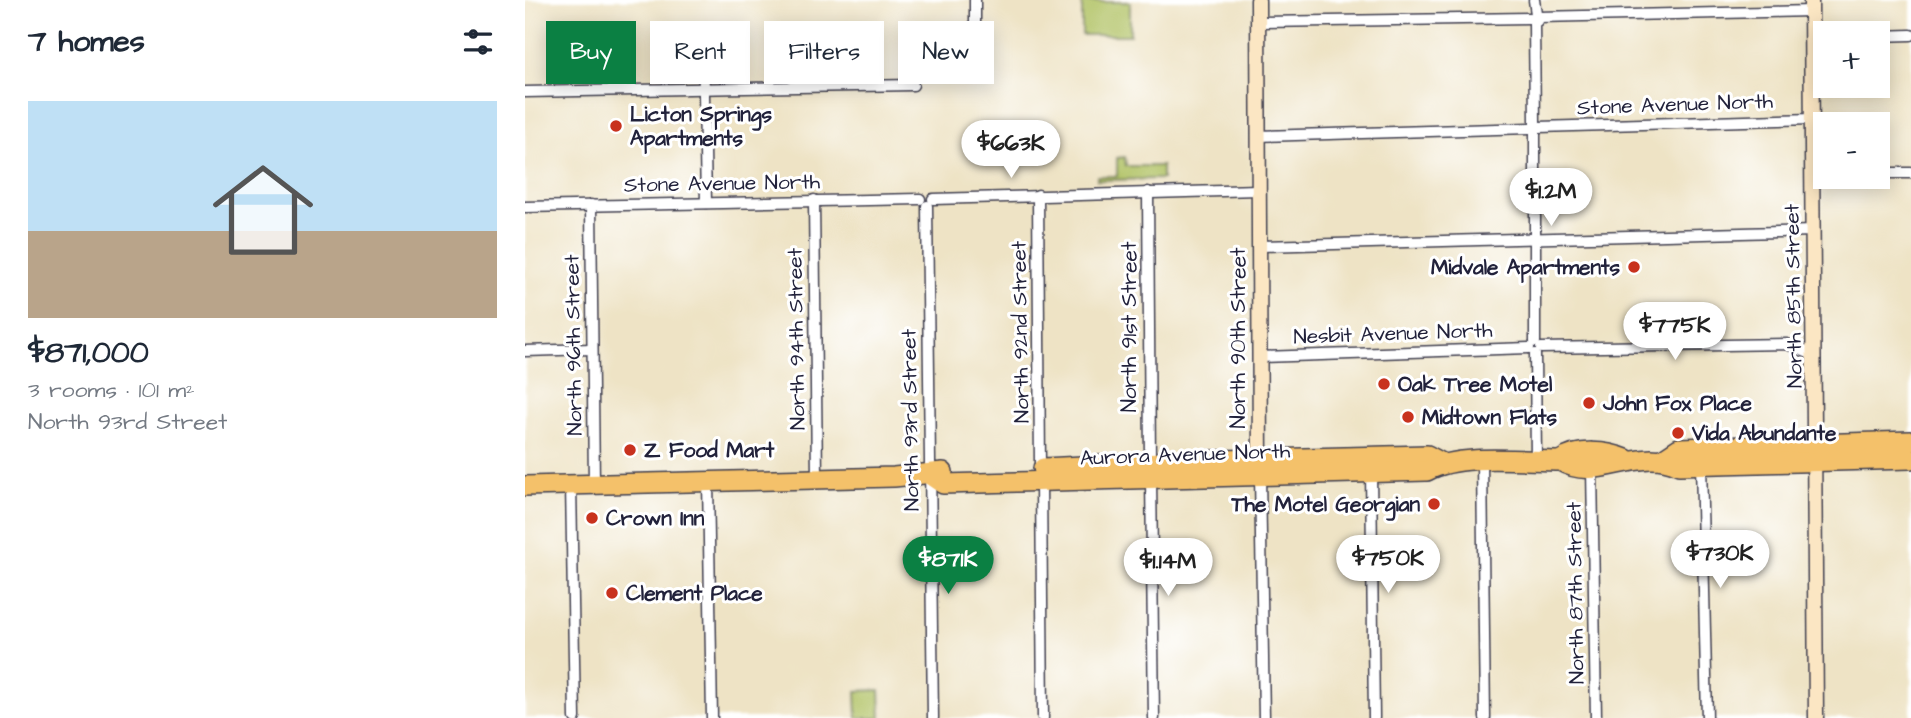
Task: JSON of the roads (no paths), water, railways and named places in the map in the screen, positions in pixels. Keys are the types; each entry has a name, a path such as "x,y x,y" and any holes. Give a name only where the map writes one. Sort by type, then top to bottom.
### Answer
{"highway":[{"name":"Aurora Avenue North","path":"1560,461 1569,455 1611,453 1626,459 1664,458 1679,464 1701,463 1911,441"},
{"name":"Aurora Avenue North","path":"1664,458 1679,448 1814,452 1911,459"},
{"name":"Aurora Avenue North","path":"525,485 930,475 943,472 1041,474 1087,480 1150,470 1260,467 1427,455 1442,463"},
{"name":"Aurora Avenue North","path":"1260,467 1371,472 1427,471 1442,463 1560,461 1571,467 1592,468 1610,467 1626,459"},
{"name":"Aurora Avenue North","path":"1041,474 1124,463 1150,470"},
{"path":"1087,480 1096,471 1120,470 1124,463"}],"main road":[{"name":"North 90th Street","path":"1258,0 1260,467"},
{"name":"North 85th Street","path":"1813,127 1814,98"},
{"name":"North 85th Street","path":"1816,718 1813,231 1817,189"}],"street":[{"path":"975,0 975,21"},
{"path":"1534,0 1536,461"},
{"path":"1258,22 1534,18 1811,6"},
{"path":"1890,36 1911,35"},
{"path":"705,84 706,203"},
{"path":"525,92 913,85"},
{"name":"Stone Avenue North","path":"1258,136 1812,119"},
{"path":"1890,173 1911,173"},
{"name":"Stone Avenue North","path":"525,207 814,200 926,201 1038,195 1258,190"},
{"name":"North 91st Street","path":"1148,192 1154,718"},
{"name":"North 92nd Street","path":"1038,195 1044,718"},
{"name":"North 94th Street","path":"814,200 817,478"},
{"name":"North 93rd Street","path":"926,201 933,718"},
{"name":"North 96th Street","path":"591,205 594,484"},
{"path":"1259,246 1813,231"},
{"name":"Nesbit Avenue North","path":"1259,357 1535,348 1787,344 1814,355"},
{"path":"525,351 592,349"},
{"path":"1482,461 1485,718"},
{"path":"1701,463 1707,718"},
{"name":"North 90th Street","path":"1260,467 1264,718"},
{"name":"North 87th Street","path":"1592,468 1596,718"},
{"path":"1371,472 1374,718"},
{"path":"708,481 712,718"},
{"path":"571,484 575,718"}],"place":[{"name":"Licton Springs Apartments","path":"616,126"},
{"name":"Midvale Apartments","path":"1634,267"},
{"name":"Oak Tree Motel","path":"1384,384"},
{"name":"John Fox Place","path":"1589,403"},
{"name":"Midtown Flats","path":"1408,417"},
{"name":"Vida Abundante","path":"1678,433"},
{"name":"Z Food Mart","path":"630,450"},
{"name":"The Motel Georgian","path":"1434,504"},
{"name":"Crown Inn","path":"592,518"},
{"name":"Clement Place","path":"612,593"}]}
